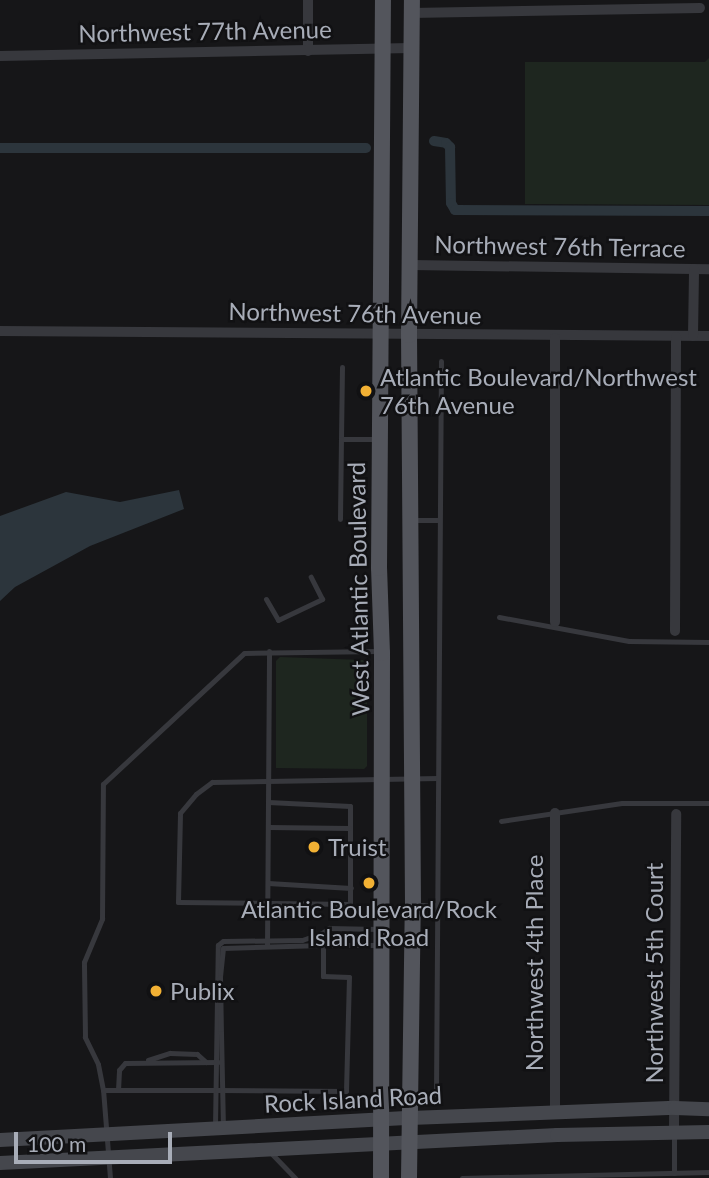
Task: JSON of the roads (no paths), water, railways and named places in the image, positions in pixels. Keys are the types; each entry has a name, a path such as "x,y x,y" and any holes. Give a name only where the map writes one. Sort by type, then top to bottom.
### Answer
{"main road":[{"name":"West Atlantic Boulevard","path":"381,1178 380,333 383,0"},
{"path":"409,1178 413,905 409,335 411,6"},
{"name":"Rock Island Road","path":"0,1140 410,1118 709,1109"},
{"name":"Rock Island Road","path":"0,1163 266,1148 709,1132"}],"street":[{"path":"308,0 308,51"},
{"path":"411,6 664,4 700,8"},
{"name":"Northwest 77th Avenue","path":"0,56 411,48"},
{"name":"Northwest 76th Terrace","path":"411,265 709,269"},
{"path":"693,337 694,269"},
{"name":"Northwest 76th Avenue","path":"0,331 380,333 555,338 709,336"},
{"path":"676,337 676,636"},
{"path":"555,338 556,625"},
{"name":"Northwest 5th Court","path":"674,1132 676,808"},
{"name":"Northwest 4th Place","path":"555,812 555,1112"}],"lane":[{"path":"436,1094 442,361"},
{"path":"341,519 342,367"},
{"path":"341,439 380,439"},
{"path":"410,520 439,520"},
{"path":"266,599 278,620 322,599 311,577"},
{"path":"499,617 556,625 629,641 676,636 709,642"},
{"path":"110,1178 103,1090 98,1065 85,1038 84,962 102,919 103,784 244,653 382,650"},
{"path":"267,946 269,651"},
{"path":"268,802 350,806 350,904 178,902 180,813 196,794 212,782 438,778"},
{"path":"501,821 622,803 676,808 709,803"},
{"path":"269,827 349,828"},
{"path":"268,883 351,888"},
{"path":"413,905 437,905"},
{"path":"219,1127 218,945 223,941 302,940 329,928 381,937"},
{"path":"103,1090 346,1091 349,976 323,976 322,933"},
{"path":"219,1127 221,954 225,946 323,944 381,937"},
{"path":"118,1090 119,1070 125,1063 219,1062"},
{"path":"674,1132 674,1173"},
{"path":"266,1148 295,1178"},
{"path":"462,1178 709,1172"}],"waterway":[{"path":"434,141 446,143 450,147 451,203 455,210 709,211"},
{"path":"0,148 366,148"}],"place":[{"name":"Atlantic Boulevard/Northwest 76th Avenue","path":"366,391"},
{"name":"Truist","path":"314,847"},
{"name":"Atlantic Boulevard/Rock Island Road","path":"369,883"},
{"name":"Publix","path":"156,991"}]}
